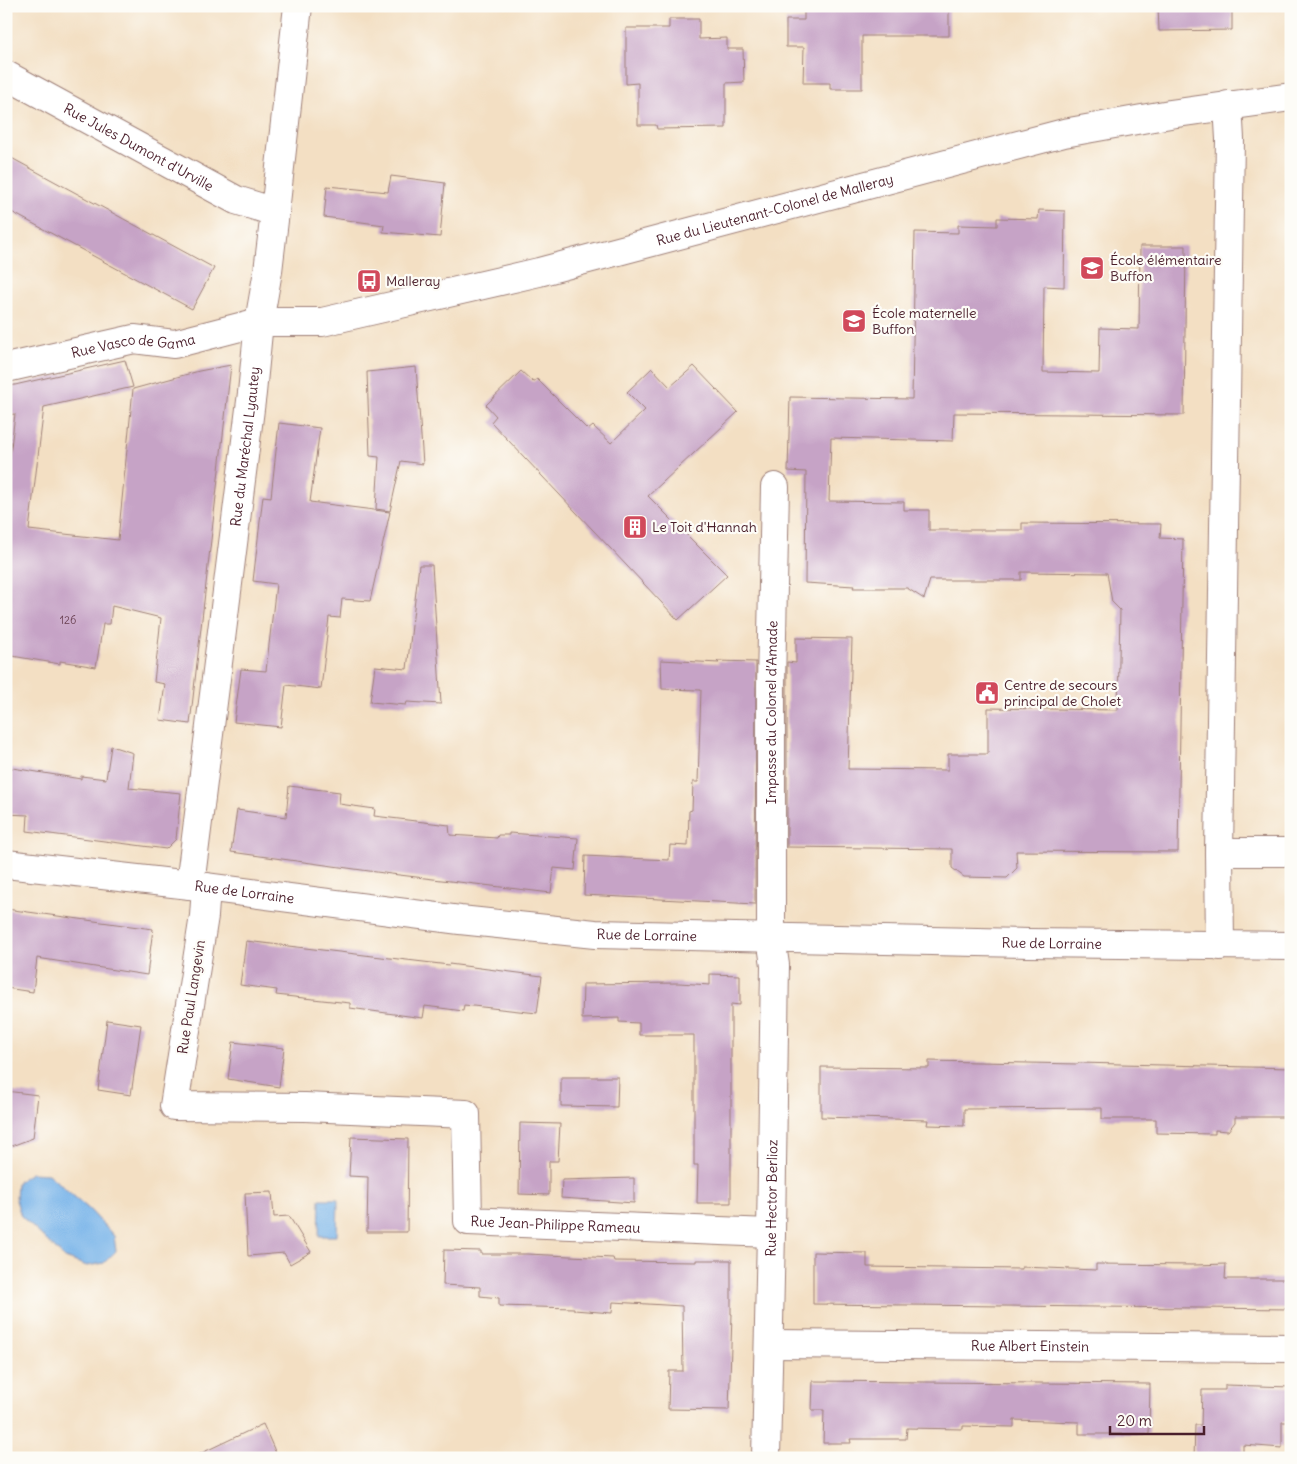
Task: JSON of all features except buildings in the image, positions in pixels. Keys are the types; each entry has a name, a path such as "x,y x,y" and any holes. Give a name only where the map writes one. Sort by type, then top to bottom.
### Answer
{"street":[{"name":"Rue du Maréchal Lyautey","path":"198,886 259,322 276,212 298,6"},
{"name":"Rue Jules Dumont d'Urville","path":"6,75 236,200 276,212"},
{"name":"Rue du Lieutenant-Colonel de Malleray","path":"259,322 322,322 539,272 1064,133 1228,105 1291,97"},
{"path":"1220,946 1219,852 1230,139 1228,105"},
{"name":"Rue Vasco de Gama","path":"6,368 134,339 174,344 259,322"},
{"name":"Impasse du Colonel d’Amade","path":"771,938 770,685 775,487"},
{"path":"1219,852 1291,852"},
{"name":"Rue de Lorraine","path":"6,864 198,886 460,920 595,934 1291,946"},
{"name":"Rue Paul Langevin","path":"174,1106 204,916 198,886"},
{"name":"Rue Hector Berlioz","path":"766,1458 772,1233 775,965 771,938"},
{"name":"Rue Jean-Philippe Rameau","path":"174,1106 306,1107 466,1114 468,1221 772,1233"},
{"name":"Rue Albert Einstein","path":"769,1344 1291,1348"}],"water":[{"path":"31,1173 48,1174 90,1210 114,1236 116,1251 104,1263 87,1266 65,1258 21,1216 16,1200 17,1182"},
{"path":"320,1199 338,1199 337,1236 319,1236"}],"place":[{"name":"École élémentaire Buffon","path":"1092,268"},
{"name":"Malleray","path":"369,281"},
{"name":"École maternelle Buffon","path":"854,321"},
{"name":"Le Toit d'Hannah","path":"635,527"},
{"name":"Centre de secours principal de Cholet","path":"987,693"}]}
